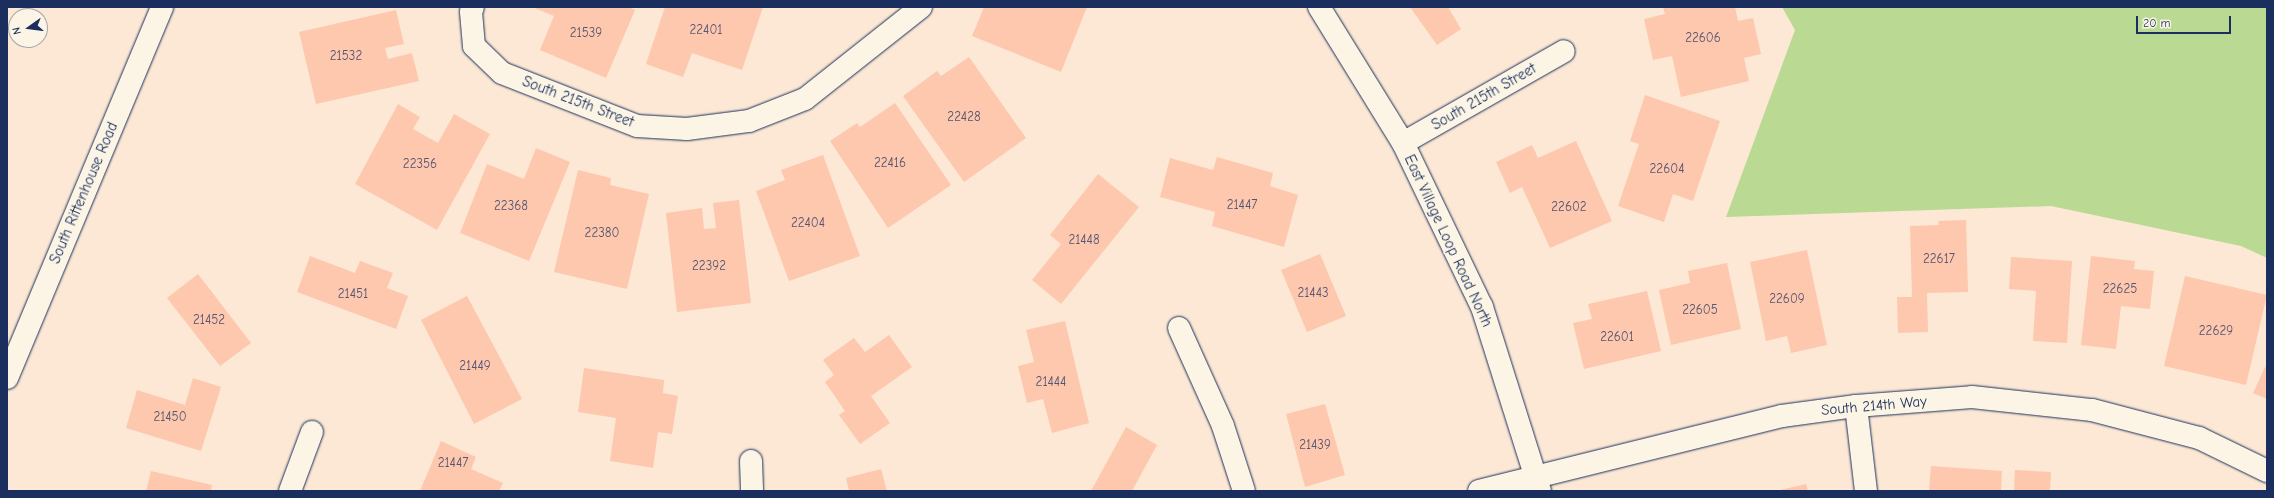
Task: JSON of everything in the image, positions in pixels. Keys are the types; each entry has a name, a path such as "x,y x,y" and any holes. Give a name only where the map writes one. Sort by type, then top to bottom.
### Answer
{"street":[{"name":"South Rittenhouse Road","path":"7,378 162,7"},
{"name":"South 215th Street","path":"473,7 470,12 474,46 502,72 638,126 687,129 749,122 805,99 921,7"},
{"name":"East Village Loop Road North","path":"1319,7 1403,143 1482,306 1538,484"},
{"name":"South 215th Street","path":"1403,143 1564,51"},
{"path":"1179,328 1223,426 1244,491"},
{"name":"South 214th Way","path":"1478,491 1538,484 1782,416 1856,406 1972,397 2092,410 2199,438 2267,471"},
{"path":"1856,406 1866,491"},
{"path":"290,491 312,432"},
{"path":"751,461 752,491"}],"green space":[{"path":"1782,7 2267,7 2267,258 2241,246 2051,206 1726,217 1795,30"}],"building":[{"path":"532,7 628,7 635,10 606,78 540,50 554,16"},
{"path":"665,7 763,7 742,70 692,53 683,77 646,64"},
{"path":"984,7 1087,7 1061,72 972,36"},
{"path":"1410,7 1448,7 1461,29 1437,45"},
{"path":"1663,7 1735,7 1738,21 1753,18 1761,54 1744,58 1749,81 1681,97 1672,56 1653,60 1644,19 1665,14"},
{"path":"396,10 404,44 385,48 388,59 412,53 419,81 316,104 299,32"},
{"path":"969,57 1026,138 964,182 903,96 937,71 941,76"},
{"path":"1645,95 1720,121 1693,201 1673,194 1664,222 1618,206 1639,144 1630,141"},
{"path":"895,103 951,185 888,228 830,141 857,123 860,127"},
{"path":"398,104 420,117 413,129 438,143 454,114 490,134 437,230 355,184"},
{"path":"1576,141 1612,221 1550,248 1522,187 1510,193 1496,162 1532,145 1538,158"},
{"path":"536,148 570,162 529,261 460,233 487,164 524,179"},
{"path":"823,155 860,256 789,281 756,191 785,180 781,170"},
{"path":"1217,157 1273,173 1270,186 1298,195 1284,247 1212,226 1215,212 1160,197 1170,158 1213,170"},
{"path":"578,170 611,178 610,185 649,194 627,289 554,272"},
{"path":"1098,174 1139,207 1061,304 1032,280 1061,244 1050,235"},
{"path":"739,200 751,303 677,312 666,213 702,208 704,229 716,228 713,203"},
{"path":"1966,220 1968,292 1927,293 1928,332 1898,333 1897,297 1912,297 1910,226 1939,225 1938,221"},
{"path":"1807,250 1827,345 1791,353 1787,336 1766,341 1750,262"},
{"path":"1320,254 1346,316 1307,332 1281,270"},
{"path":"310,256 355,273 360,261 393,273 387,288 408,296 396,329 297,292"},
{"path":"2091,256 2135,261 2134,269 2154,271 2150,309 2121,306 2116,349 2081,345"},
{"path":"2011,257 2072,261 2067,343 2033,341 2036,291 2009,289"},
{"path":"1727,263 1741,329 1671,345 1659,290 1690,283 1688,271"},
{"path":"198,274 251,343 220,366 167,298"},
{"path":"2185,276 2267,295 2246,385 2164,366"},
{"path":"1647,291 1661,351 1584,369 1573,323 1592,319 1588,304"},
{"path":"467,296 522,399 474,424 421,320"},
{"path":"1065,321 1089,423 1052,433 1043,399 1027,403 1018,366 1034,362 1026,330"},
{"path":"889,335 912,367 871,396 890,423 860,444 839,415 845,411 825,382 834,375 823,360 854,338 865,352"},
{"path":"2267,363 2267,399 2253,393"},
{"path":"584,368 664,380 663,393 678,396 672,434 658,432 653,468 610,461 616,418 578,412"},
{"path":"193,378 221,387 201,451 126,428 137,390 185,405"},
{"path":"1325,404 1345,475 1305,487 1286,414"},
{"path":"1126,427 1157,445 1132,491 1091,491"},
{"path":"441,441 476,457 471,469 503,483 499,491 420,491"},
{"path":"1931,466 2002,471 2001,491 1929,491"},
{"path":"881,469 887,491 849,491 846,478"},
{"path":"2015,470 2051,472 2050,491 2014,491"},
{"path":"151,471 212,485 211,491 146,491"},
{"path":"1806,484 1808,491 1780,491 1780,490"}]}
